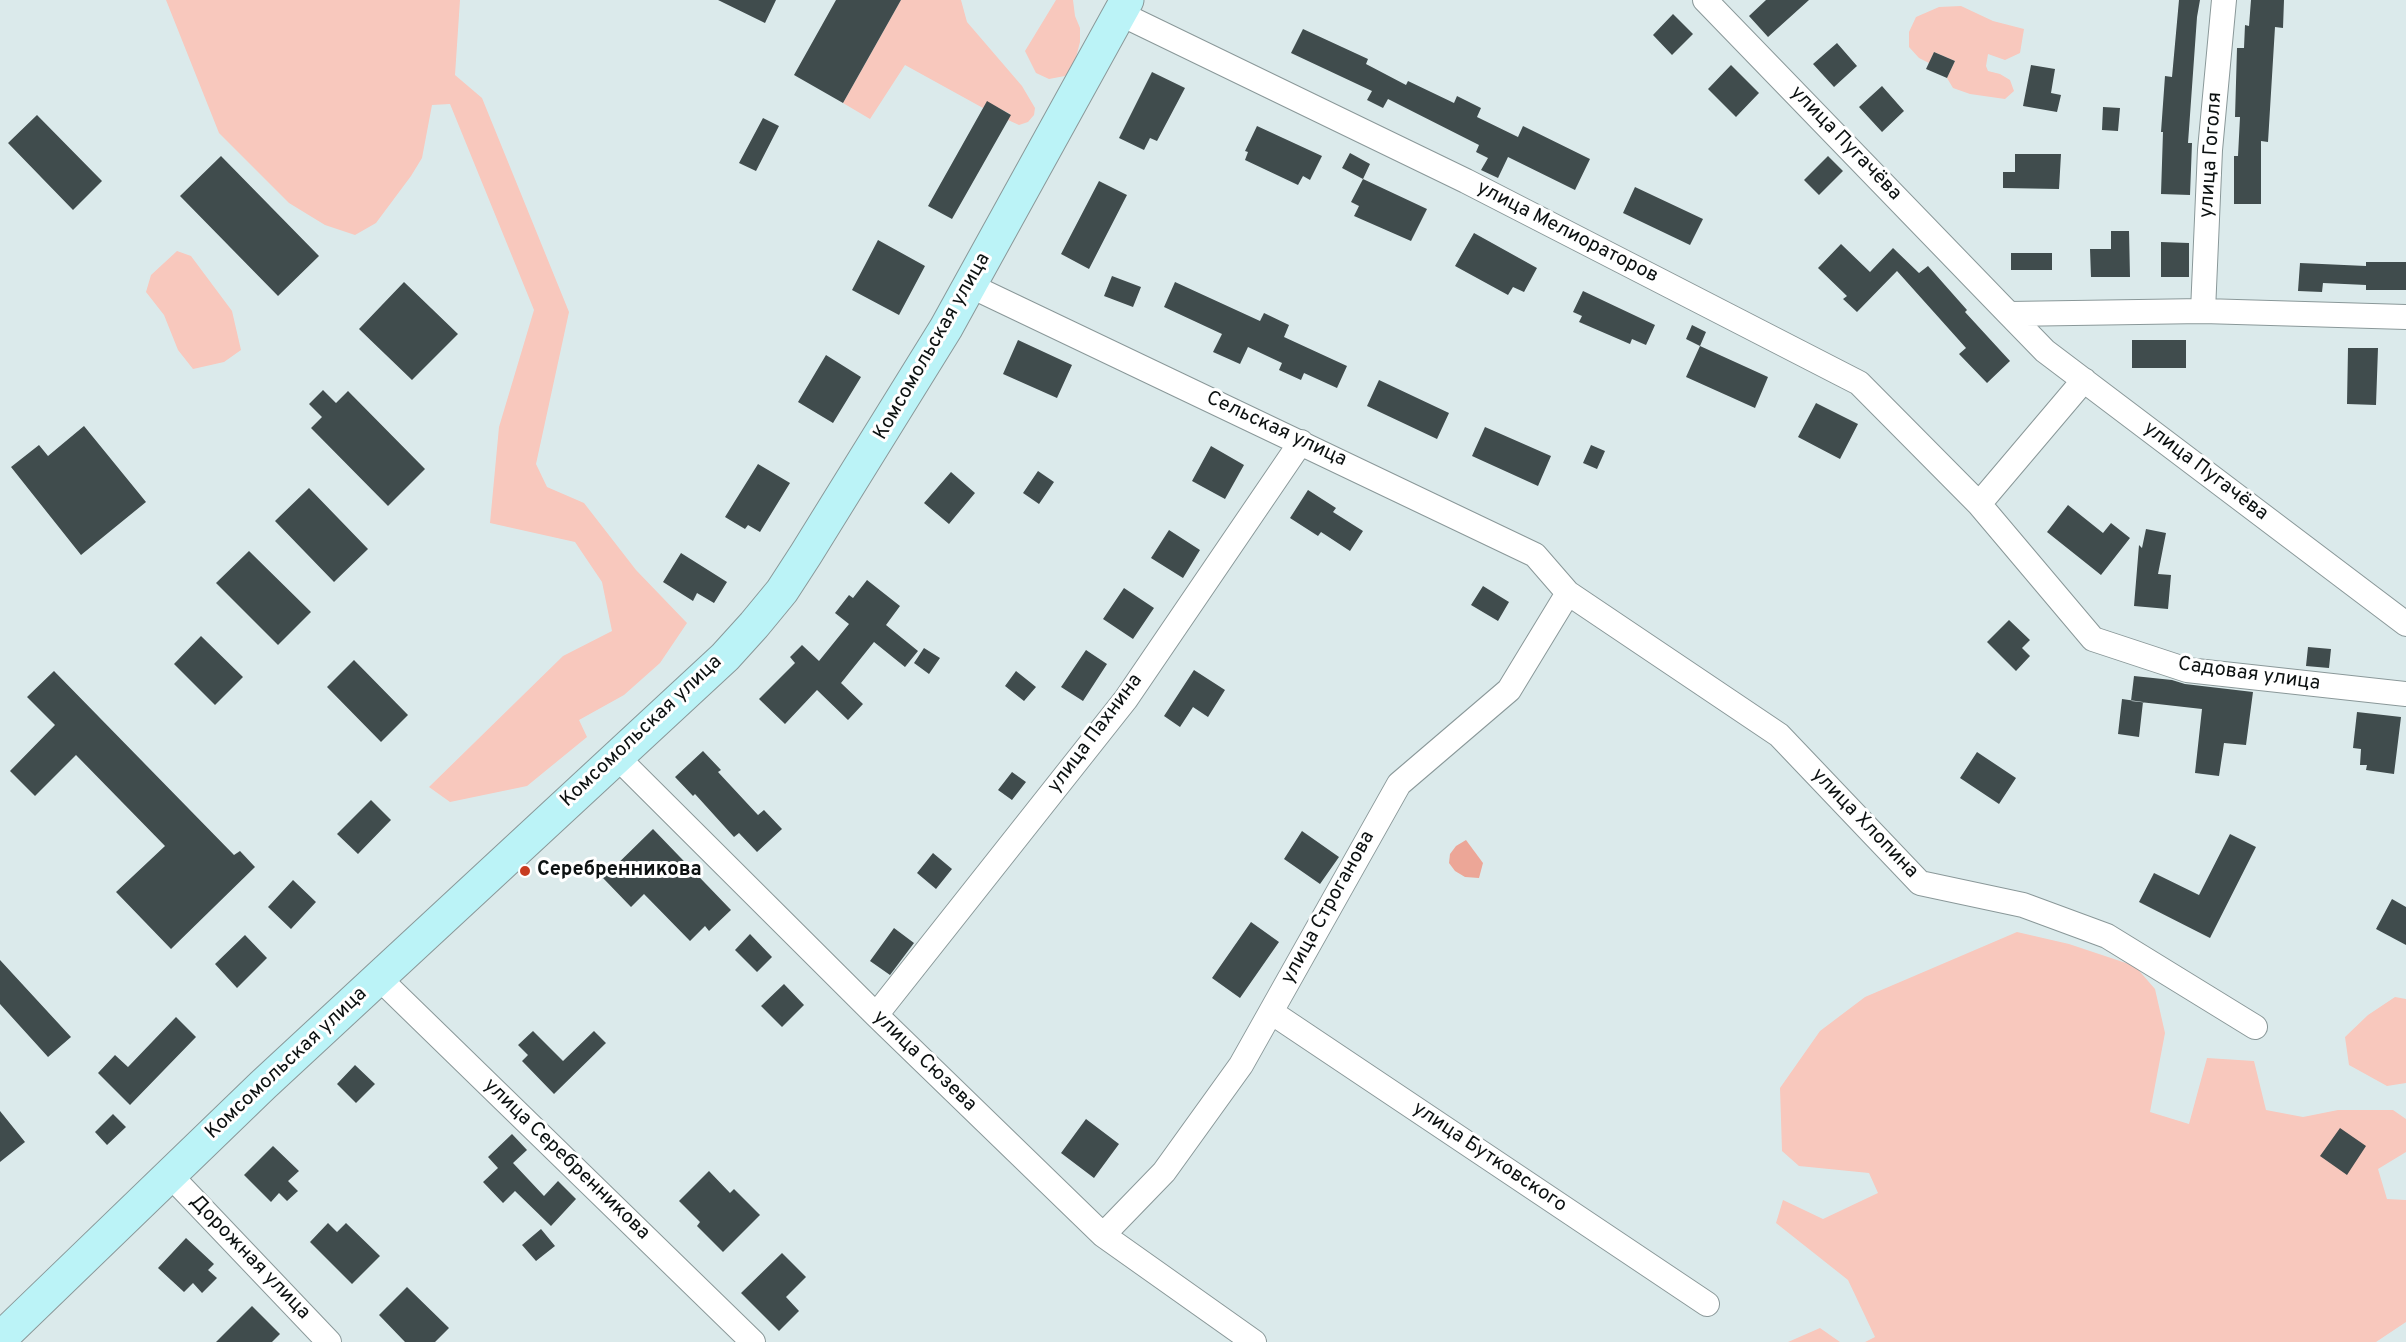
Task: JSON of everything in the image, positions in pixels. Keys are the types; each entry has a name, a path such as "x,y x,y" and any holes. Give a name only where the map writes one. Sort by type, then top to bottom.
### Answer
{"main road":[{"name":"Комсомольская улица","path":"0,1339 169,1174 725,657 782,591 844,495 970,286 1123,7"}],"street":[{"name":"улица Пугачёва","path":"1705,0 2045,351 2406,624"},
{"name":"улица Гоголя","path":"2203,311 2210,150 2224,0"},
{"name":"улица Мелиораторов","path":"1123,7 1859,383 1979,504"},
{"name":"Сельская улица","path":"970,286 1534,555 1568,593"},
{"path":"2009,314 2203,311 2406,317"},
{"path":"1979,504 2084,380"},
{"name":"улица Пахнина","path":"876,1015 1126,699 1301,442"},
{"name":"Садовая улица","path":"1979,504 2093,639 2187,670 2406,694"},
{"name":"улица Строганова","path":"1103,1235 1164,1172 1241,1065 1399,784 1509,690 1568,593"},
{"name":"улица Хлопина","path":"1568,593 1779,735 1920,883 2023,905 2107,936 2254,1027"},
{"name":"улица Сюзева","path":"616,756 876,1015 1103,1235 1254,1342"},
{"name":"улица Серебренникова","path":"379,978 753,1342"},
{"name":"улица Бутковского","path":"1271,1012 1707,1304"},
{"name":"Дорожная улица","path":"169,1174 329,1342"}],"shaded area":[{"path":"166,0 460,0 455,75 482,98 569,312 536,464 547,487 584,503 636,570 687,623 660,663 624,695 579,720 587,737 527,786 450,802 429,787 563,656 612,631 602,582 575,542 490,523 499,427 534,310 450,104 432,105 422,158 376,223 355,235 325,225 289,203 219,133"},
{"path":"901,0 961,0 967,22 1022,86 1035,108 1034,115 1028,122 1019,125 1008,120 1010,114 987,102 983,108 905,65 870,119 843,103"},
{"path":"1056,0 1073,0 1075,16 1080,28 1080,42 1074,65 1065,76 1049,79 1036,73 1025,51"},
{"path":"1961,6 1993,21 2024,29 2020,53 2005,60 1988,54 1986,66 1988,71 2010,80 2014,91 2005,99 1970,94 1953,88 1947,78 1955,61 1934,52 1929,63 1919,58 1909,47 1909,32 1916,17 1939,7"},
{"path":"177,251 191,256 232,311 241,350 224,362 193,369 178,350 164,315 146,292 151,275"},
{"path":"1466,840 1483,863 1479,878 1465,877 1455,871 1449,863 1450,854 1456,846"},
{"path":"2017,932 2069,944 2135,966 2155,989 2165,1033 2150,1112 2189,1124 2207,1058 2254,1061 2266,1110 2303,1117 2338,1110 2393,1110 2406,1119 2406,1152 2378,1169 2387,1199 2406,1200 2406,1322 2376,1342 1865,1342 1875,1337 1848,1280 1776,1223 1783,1200 1823,1219 1878,1193 1869,1173 1799,1166 1782,1151 1780,1088 1820,1031 1865,997"},
{"path":"2395,997 2406,999 2406,1083 2387,1086 2349,1065 2345,1037 2368,1015"},
{"path":"1820,1328 1840,1342 1788,1342"}],"building":[{"path":"718,0 776,0 765,23"},
{"path":"836,0 901,0 843,103 794,75"},
{"path":"1766,0 1809,0 1768,37 1749,16"},
{"path":"2179,0 2200,0 2188,143 2192,143 2190,195 2161,194 2163,132 2161,132 2165,76 2172,77"},
{"path":"2251,0 2284,0 2283,28 2275,27 2268,142 2261,141 2261,204 2234,204 2234,156 2238,156 2240,117 2235,117 2237,48 2244,48 2245,25 2249,26"},
{"path":"1673,14 1693,34 1672,55 1653,35"},
{"path":"1303,29 1368,59 1366,64 1406,85 1408,81 1454,103 1457,96 1481,108 1477,117 1518,137 1523,126 1590,159 1575,190 1508,157 1498,178 1481,170 1488,158 1476,152 1479,145 1388,99 1383,108 1367,100 1372,91 1291,53"},
{"path":"1837,43 1857,66 1834,87 1813,64"},
{"path":"1934,52 1955,61 1947,78 1926,69"},
{"path":"1731,65 1759,93 1736,117 1708,89"},
{"path":"2031,65 2055,69 2051,93 2061,95 2057,112 2023,106"},
{"path":"1152,72 1185,88 1157,141 1150,138 1144,150 1119,138"},
{"path":"1882,86 1904,111 1882,132 1859,107"},
{"path":"987,101 1011,115 952,219 928,206"},
{"path":"2103,107 2120,108 2118,131 2102,130"},
{"path":"37,115 102,181 73,210 8,143"},
{"path":"763,118 779,126 756,171 739,163"},
{"path":"1257,126 1322,156 1310,180 1303,176 1298,185 1245,160 1248,152 1245,151"},
{"path":"1350,153 1370,164 1363,179 1342,168"},
{"path":"2015,154 2061,154 2059,189 2003,188 2003,172 2015,172"},
{"path":"221,156 319,256 278,296 180,196"},
{"path":"1828,156 1843,171 1819,195 1804,180"},
{"path":"1363,179 1427,209 1411,241 1354,216 1359,206 1351,202"},
{"path":"1099,181 1127,195 1089,269 1061,254"},
{"path":"1635,187 1703,219 1690,245 1623,213"},
{"path":"2111,231 2129,231 2130,277 2091,277 2090,249 2111,249"},
{"path":"1474,233 1537,268 1524,292 1513,287 1508,295 1455,266"},
{"path":"878,240 925,266 899,315 852,290"},
{"path":"2161,242 2189,243 2189,277 2161,277"},
{"path":"1841,244 1870,272 1893,248 1919,273 1928,266 1967,310 1965,312 2010,361 1987,383 1959,354 1966,348 1897,271 1857,312 1843,299 1847,296 1818,268"},
{"path":"2011,253 2052,253 2052,270 2011,270"},
{"path":"2366,262 2406,262 2406,290 2366,290 2366,285 2323,283 2322,292 2298,291 2300,263 2366,266"},
{"path":"1112,276 1141,287 1133,307 1104,296"},
{"path":"404,282 458,334 412,380 359,329"},
{"path":"1175,282 1260,321 1264,313 1289,325 1284,337 1347,366 1337,388 1304,373 1301,380 1279,370 1282,363 1248,347 1240,364 1213,352 1222,334 1164,307"},
{"path":"1583,291 1655,325 1646,345 1632,339 1630,344 1579,322 1582,316 1573,312"},
{"path":"1692,325 1706,332 1700,346 1686,339"},
{"path":"1018,340 1072,365 1057,398 1003,374"},
{"path":"2132,340 2186,340 2186,368 2132,368"},
{"path":"1700,346 1768,377 1755,408 1686,377"},
{"path":"2348,348 2378,348 2376,405 2347,404"},
{"path":"826,355 861,377 833,423 798,402"},
{"path":"1379,380 1449,413 1437,439 1367,406"},
{"path":"323,390 336,403 348,391 425,469 388,506 311,428 322,417 309,404"},
{"path":"1816,403 1858,424 1840,459 1798,437"},
{"path":"84,426 146,502 81,555 11,467 39,445 48,456"},
{"path":"1485,427 1551,456 1538,486 1472,456"},
{"path":"1591,445 1605,451 1597,469 1583,463"},
{"path":"1211,446 1244,465 1225,499 1192,481"},
{"path":"758,464 790,483 760,532 748,525 745,529 725,517"},
{"path":"1038,471 1054,482 1039,504 1023,493"},
{"path":"951,472 975,493 949,524 924,503"},
{"path":"309,488 368,549 334,582 275,521"},
{"path":"1308,490 1336,508 1333,512 1363,531 1350,551 1321,532 1318,536 1290,518"},
{"path":"2068,505 2103,533 2111,523 2130,538 2101,575 2047,532"},
{"path":"2146,529 2166,533 2158,574 2171,575 2168,609 2134,606 2139,545 2142,548"},
{"path":"1169,530 1200,550 1183,578 1151,558"},
{"path":"249,551 311,612 278,645 216,583"},
{"path":"681,553 727,582 714,603 697,593 693,601 663,582"},
{"path":"867,580 900,606 886,625 918,651 905,667 874,642 841,683 863,704 848,720 817,690 785,724 759,699 795,663 790,657 802,645 819,661 849,624 835,613 849,595 853,598"},
{"path":"1483,586 1509,602 1498,621 1471,605"},
{"path":"1124,588 1154,608 1133,639 1103,619"},
{"path":"2009,620 2030,640 2022,648 2030,656 2016,671 1987,642"},
{"path":"201,636 243,677 215,705 174,664"},
{"path":"2308,647 2331,649 2329,668 2306,666"},
{"path":"924,648 940,658 929,674 914,663"},
{"path":"1086,650 1107,664 1083,701 1061,687"},
{"path":"354,660 408,715 381,742 327,687"},
{"path":"1194,670 1225,690 1208,717 1193,707 1180,727 1164,716"},
{"path":"54,671 234,855 240,851 255,867 171,949 116,892 165,846 76,755 35,796 10,771 55,725 27,697"},
{"path":"1016,671 1036,687 1024,701 1005,686"},
{"path":"2134,676 2253,692 2246,745 2224,743 2219,776 2195,773 2202,709 2131,701"},
{"path":"2122,699 2143,702 2139,737 2118,734"},
{"path":"2357,712 2401,717 2394,774 2366,770 2367,765 2360,765 2361,749 2353,748"},
{"path":"703,751 721,770 718,772 758,815 764,810 782,829 757,852 739,833 734,837 695,794 693,796 675,777"},
{"path":"1977,752 2016,778 1999,804 1960,778"},
{"path":"1012,772 1026,782 1012,800 998,790"},
{"path":"371,800 391,820 358,854 337,834"},
{"path":"653,829 731,910 709,931 705,926 690,941 644,894 631,907 603,878"},
{"path":"1302,831 1339,857 1320,884 1284,859"},
{"path":"2230,834 2256,847 2210,938 2139,902 2154,873 2199,895"},
{"path":"933,853 952,869 936,889 917,873"},
{"path":"293,880 316,902 291,929 268,907"},
{"path":"2392,899 2406,907 2406,945 2376,929"},
{"path":"1251,922 1279,942 1240,998 1212,978"},
{"path":"894,928 914,943 890,975 870,961"},
{"path":"750,934 772,957 757,972 735,950"},
{"path":"245,935 267,958 237,988 215,964"},
{"path":"0,960 71,1037 48,1057 0,1004"},
{"path":"784,984 804,1005 782,1027 761,1006"},
{"path":"176,1017 196,1037 130,1105 98,1073 115,1055 128,1067"},
{"path":"533,1031 563,1061 594,1031 606,1043 554,1094 522,1061 528,1055 518,1045"},
{"path":"355,1065 375,1084 356,1103 337,1084"},
{"path":"0,1111 25,1142 0,1162"},
{"path":"113,1114 126,1127 107,1145 95,1132"},
{"path":"1086,1119 1119,1144 1094,1178 1061,1153"},
{"path":"2340,1128 2366,1146 2347,1175 2320,1156"},
{"path":"512,1134 527,1150 513,1163 544,1196 558,1181 576,1199 551,1226 515,1191 503,1203 483,1182 498,1168 488,1157"},
{"path":"273,1146 299,1171 288,1181 298,1191 287,1201 279,1193 271,1202 244,1175"},
{"path":"709,1171 730,1193 734,1189 760,1215 723,1252 697,1226 700,1222 679,1201"},
{"path":"328,1223 337,1232 346,1223 380,1256 352,1284 310,1242"},
{"path":"541,1229 555,1246 536,1261 522,1245"},
{"path":"186,1238 214,1264 208,1270 217,1278 202,1293 193,1283 184,1292 158,1268"},
{"path":"782,1253 806,1277 786,1297 799,1311 779,1331 741,1293"},
{"path":"407,1287 449,1328 435,1342 405,1342 379,1315"},
{"path":"252,1306 280,1334 272,1342 216,1342"}],"place":[{"name":"Серебренникова","path":"525,871"}]}
